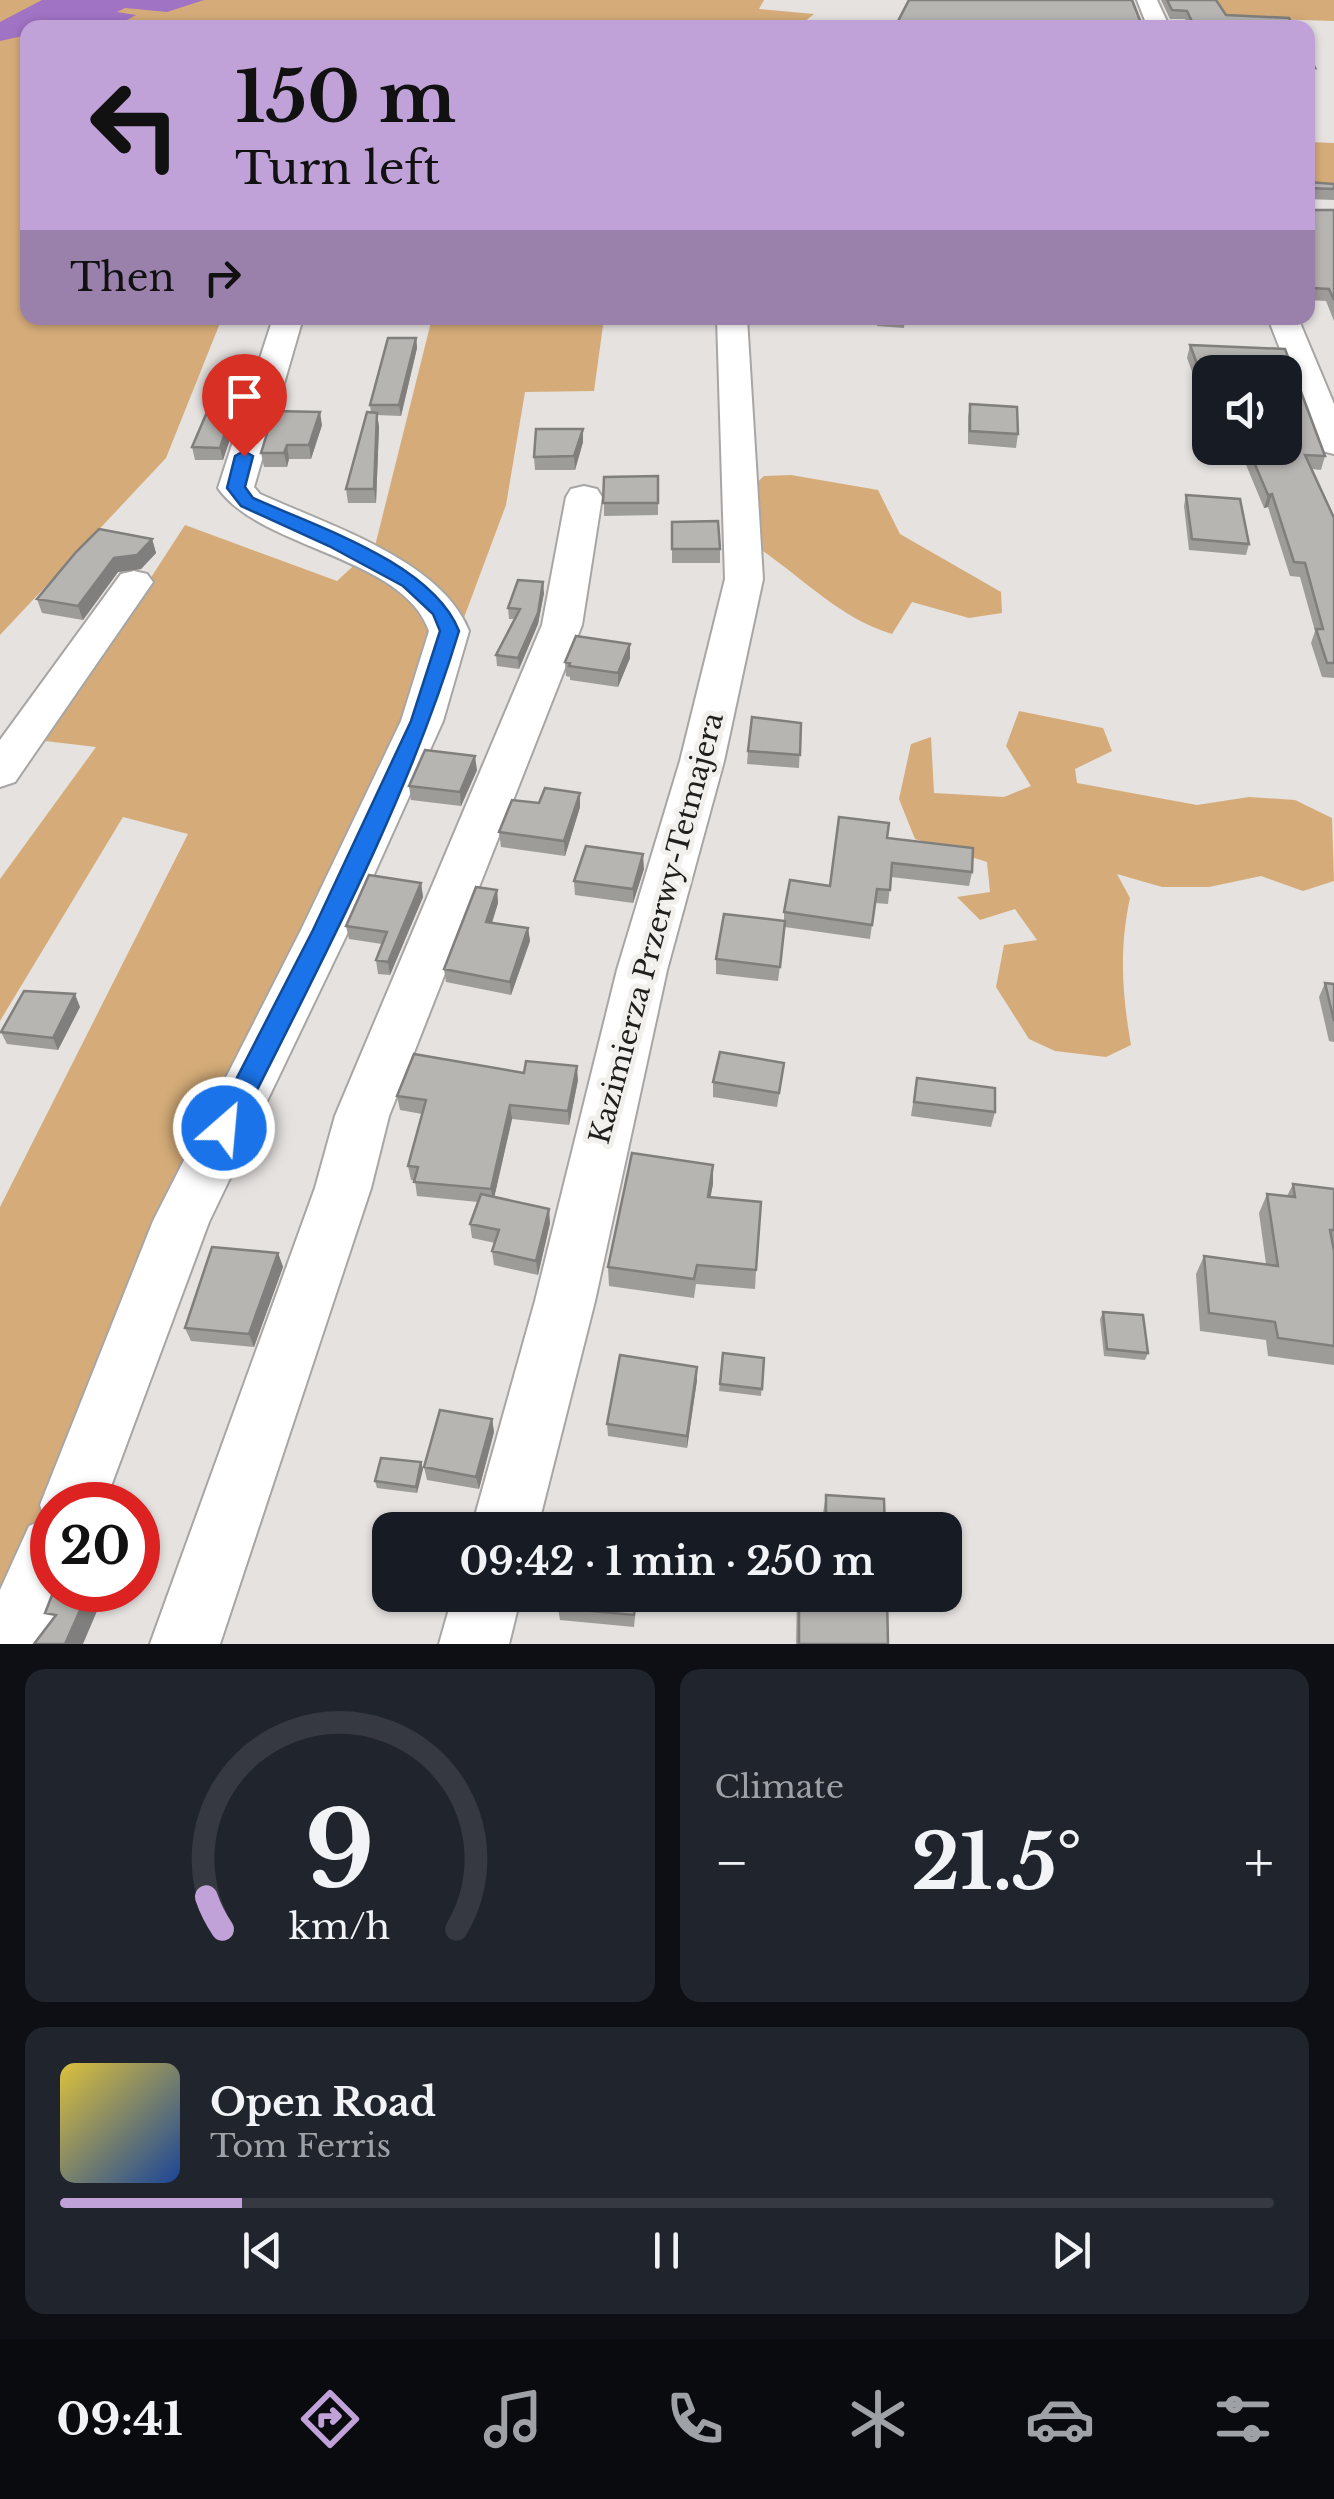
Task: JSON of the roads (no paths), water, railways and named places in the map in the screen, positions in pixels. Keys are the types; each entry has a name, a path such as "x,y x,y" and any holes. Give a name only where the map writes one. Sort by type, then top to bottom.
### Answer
{"street":[{"path":"81,1482 181,1220 325,930 422,721 450,631 442,612 410,582 336,542 247,502 236,488 252,424 286,325"},
{"name":"Kazimierza Przerwy-Tetmajera","path":"509,1512 564,1301 642,970 702,761 744,579 732,325"},
{"path":"1286,325 1334,444"},
{"path":"185,1644 344,1188 362,1116 562,624 584,497"},
{"path":"0,772 134,582"},
{"path":"11,1644 30,1600"},
{"path":"474,1644 482,1612"}]}
